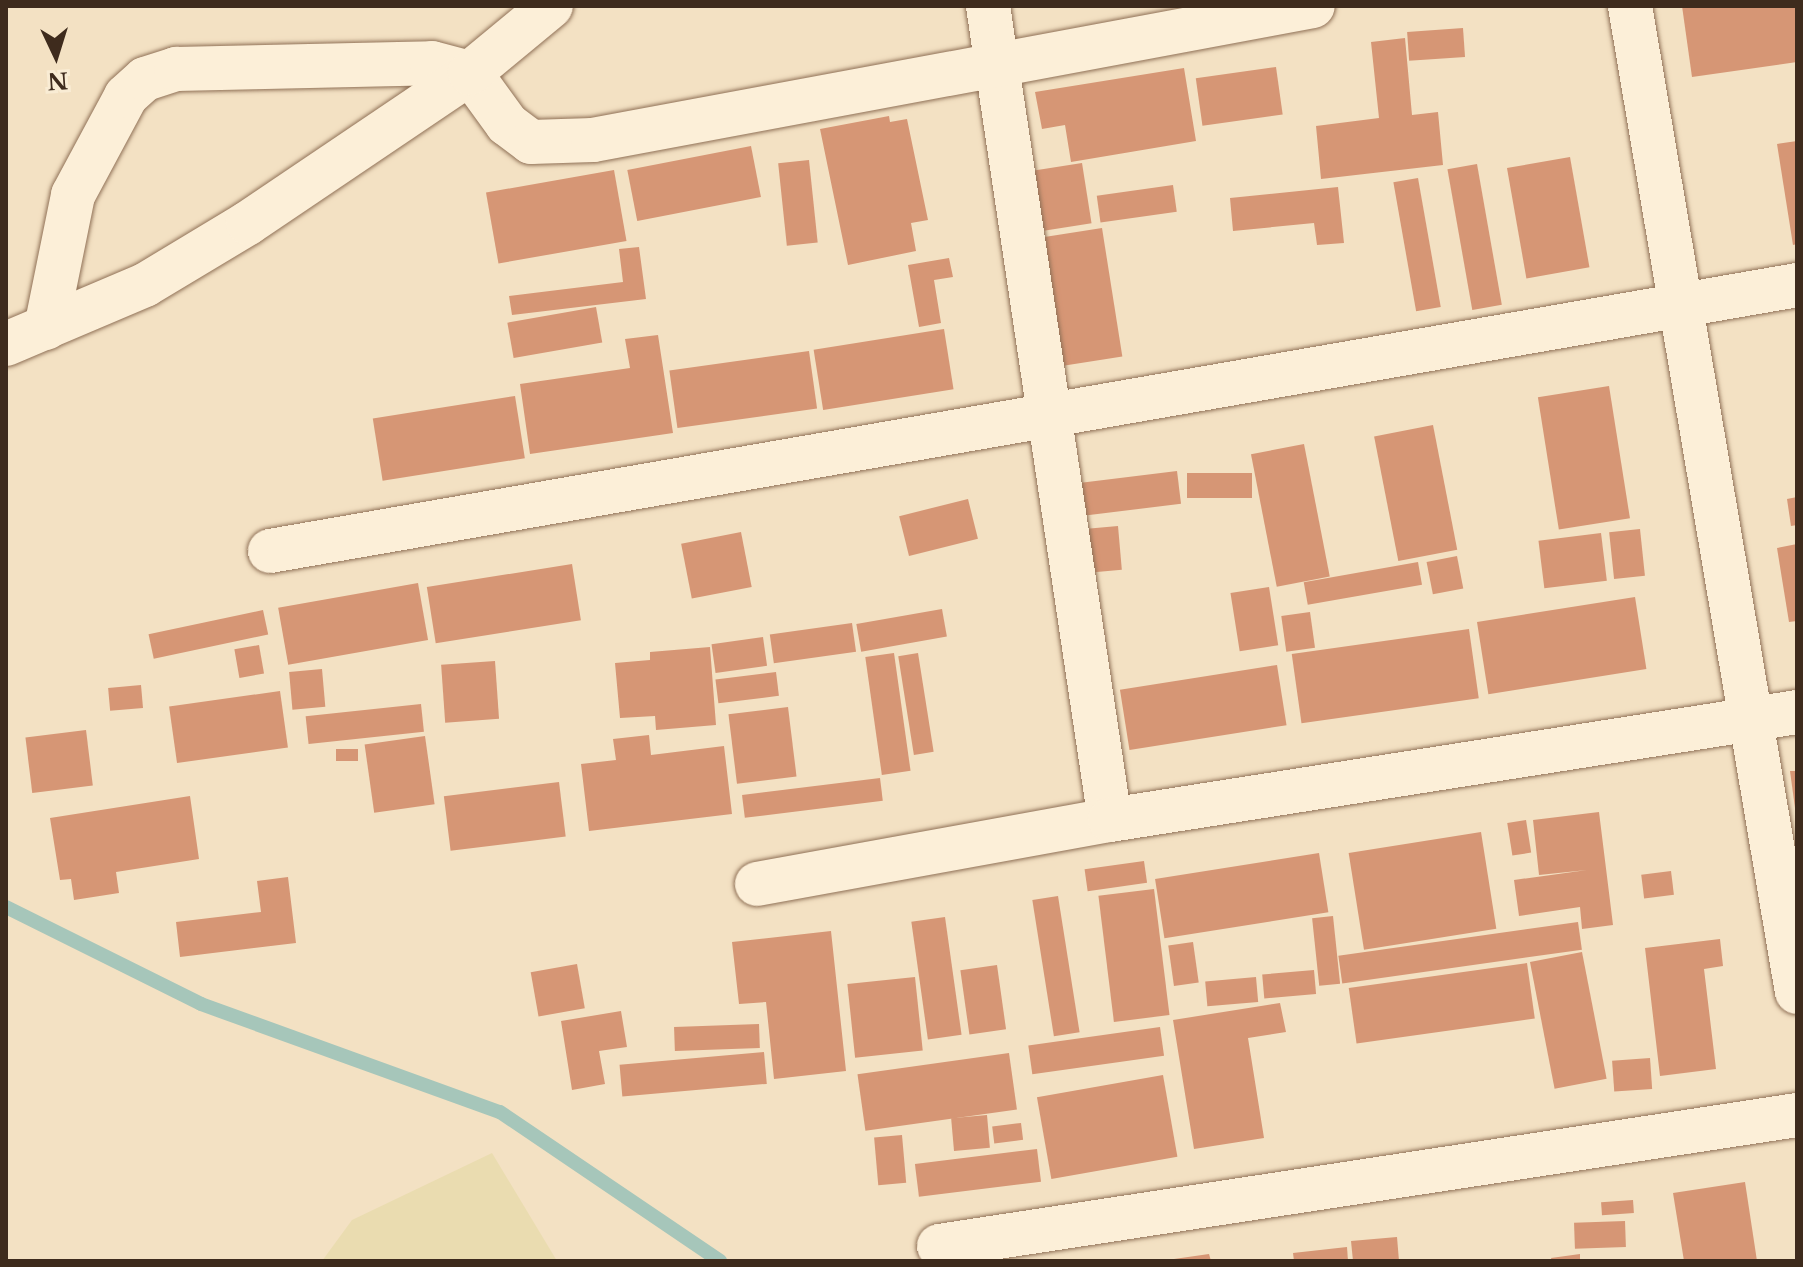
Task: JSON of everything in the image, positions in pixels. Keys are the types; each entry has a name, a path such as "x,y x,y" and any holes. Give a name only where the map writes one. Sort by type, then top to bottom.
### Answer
{"street":[{"path":"6,344 158,278 470,73 551,6"},
{"path":"988,6 1001,62 1047,416 1110,820"},
{"path":"46,328 73,195 126,96 145,79 176,69 432,63 470,73 507,124 531,142 593,140 713,121 1001,62 1313,6"},
{"path":"1630,6 1797,992"},
{"path":"270,551 1797,285"},
{"path":"757,884 1110,820 1797,712"},
{"path":"939,1246 1797,1115"}],"shaded area":[{"path":"492,1153 557,1261 322,1261 352,1220"}],"building":[{"path":"1682,6 1797,6 1797,62 1692,77"},
{"path":"1463,28 1465,57 1409,61 1407,32"},
{"path":"1405,38 1412,115 1438,112 1443,165 1321,179 1316,126 1379,118 1371,42"},
{"path":"1276,67 1283,115 1202,126 1196,78"},
{"path":"1184,68 1196,141 1071,162 1065,125 1042,129 1035,92"},
{"path":"889,116 890,122 907,119 928,220 911,223 916,251 848,265 820,129"},
{"path":"1797,141 1797,244 1793,245 1777,144"},
{"path":"751,146 761,197 637,221 627,170"},
{"path":"1570,157 1589,267 1526,278 1507,168"},
{"path":"809,160 818,243 787,246 778,163"},
{"path":"1082,163 1092,223 1034,232 1025,172"},
{"path":"1477,164 1502,305 1472,310 1447,169"},
{"path":"614,170 627,241 498,263 486,193"},
{"path":"1418,178 1441,307 1416,311 1393,182"},
{"path":"1173,185 1177,212 1101,222 1097,196"},
{"path":"1338,187 1344,243 1317,245 1314,223 1233,231 1230,198"},
{"path":"1102,228 1122,356 1060,366 1040,238"},
{"path":"639,247 646,299 512,315 509,296 623,282 619,249"},
{"path":"949,258 953,277 934,280 941,323 919,327 908,265"},
{"path":"596,307 602,342 514,358 507,323"},
{"path":"944,329 954,389 823,410 814,350"},
{"path":"658,335 673,433 530,454 520,384 630,368 625,339"},
{"path":"809,351 817,408 677,428 669,371"},
{"path":"1609,386 1630,518 1559,530 1538,397"},
{"path":"515,396 525,458 383,481 373,419"},
{"path":"1433,425 1457,550 1398,561 1374,436"},
{"path":"1304,444 1330,577 1277,587 1251,454"},
{"path":"1177,471 1181,504 1065,518 1061,485"},
{"path":"1187,473 1252,473 1252,498 1187,498"},
{"path":"1797,497 1797,525 1791,526 1787,499"},
{"path":"968,499 978,539 909,556 899,516"},
{"path":"1118,526 1122,570 1080,573 1076,530"},
{"path":"1640,529 1645,576 1614,579 1609,532"},
{"path":"741,532 752,587 692,599 681,544"},
{"path":"1601,533 1607,581 1544,588 1538,541"},
{"path":"1797,544 1797,621 1789,622 1777,548"},
{"path":"1457,556 1463,588 1433,594 1427,562"},
{"path":"1418,562 1422,585 1308,605 1304,582"},
{"path":"572,564 581,620 436,643 427,587"},
{"path":"418,583 428,640 288,665 278,608"},
{"path":"1269,587 1278,645 1240,651 1230,593"},
{"path":"1635,597 1646,669 1488,694 1477,622"},
{"path":"942,609 947,637 861,652 856,624"},
{"path":"263,610 268,634 154,659 149,634"},
{"path":"1310,612 1315,648 1286,652 1281,616"},
{"path":"852,623 856,652 774,663 770,635"},
{"path":"1469,629 1479,698 1301,723 1292,654"},
{"path":"763,637 767,666 716,673 712,644"},
{"path":"259,645 264,674 239,678 234,649"},
{"path":"710,647 716,725 656,730 655,716 620,718 615,663 650,660 650,652"},
{"path":"894,653 911,771 882,775 865,657"},
{"path":"918,653 934,752 914,755 898,656"},
{"path":"495,661 499,719 445,723 441,665"},
{"path":"1277,665 1287,725 1130,750 1120,690"},
{"path":"322,669 325,707 292,710 289,672"},
{"path":"776,672 779,696 718,703 715,679"},
{"path":"141,685 143,708 110,711 108,688"},
{"path":"280,691 288,747 177,763 169,707"},
{"path":"421,704 424,732 309,744 306,716"},
{"path":"788,707 797,776 737,784 728,714"},
{"path":"86,730 93,786 32,793 25,737"},
{"path":"649,735 651,755 724,746 732,814 589,831 581,764 616,760 613,739"},
{"path":"425,736 435,804 374,813 365,744"},
{"path":"336,749 358,749 358,761 336,761"},
{"path":"1790,771 1797,771 1797,808 1795,808"},
{"path":"880,778 883,801 745,818 742,795"},
{"path":"559,782 566,837 451,851 444,796"},
{"path":"190,796 199,859 116,872 119,893 74,900 71,879 60,880 50,818"},
{"path":"1599,812 1613,925 1582,929 1580,907 1519,916 1514,880 1587,870 1539,875 1533,820"},
{"path":"1526,820 1531,853 1512,856 1507,823"},
{"path":"1481,832 1496,929 1364,950 1349,853"},
{"path":"1319,853 1328,912 1164,938 1155,879"},
{"path":"1144,861 1147,883 1088,891 1085,869"},
{"path":"1671,871 1674,895 1644,898 1641,875"},
{"path":"288,877 296,943 180,957 176,922 261,912 257,881"},
{"path":"1154,889 1169,1015 1114,1022 1098,896"},
{"path":"1058,896 1080,1032 1054,1036 1032,900"},
{"path":"1333,916 1340,984 1319,986 1312,918"},
{"path":"945,917 962,1035 928,1040 911,922"},
{"path":"1578,922 1582,950 1342,983 1338,956"},
{"path":"831,931 846,1071 774,1079 766,1002 739,1004 732,942"},
{"path":"1720,939 1723,966 1704,969 1716,1069 1660,1076 1645,948"},
{"path":"1193,942 1199,983 1174,986 1168,945"},
{"path":"1582,952 1607,1079 1555,1089 1530,962"},
{"path":"1527,963 1535,1018 1357,1044 1349,988"},
{"path":"577,964 585,1008 539,1016 531,972"},
{"path":"997,965 1006,1029 969,1035 960,970"},
{"path":"1314,970 1316,994 1264,998 1262,975"},
{"path":"915,977 923,1051 855,1058 847,984"},
{"path":"1256,977 1258,1002 1207,1006 1205,981"},
{"path":"1280,1003 1286,1032 1248,1038 1264,1138 1194,1149 1173,1020"},
{"path":"621,1011 627,1047 599,1051 605,1084 572,1090 561,1021"},
{"path":"759,1024 760,1048 675,1051 674,1027"},
{"path":"1160,1027 1164,1056 1032,1074 1028,1046"},
{"path":"764,1052 767,1084 622,1097 620,1065"},
{"path":"1009,1053 1017,1109 865,1131 857,1074"},
{"path":"1650,1058 1652,1089 1614,1092 1612,1061"},
{"path":"1163,1075 1177,1157 1051,1179 1037,1097"},
{"path":"987,1115 990,1148 954,1151 951,1118"},
{"path":"1021,1123 1023,1140 994,1143 992,1127"},
{"path":"902,1135 906,1183 878,1185 874,1137"},
{"path":"1037,1149 1041,1182 919,1197 915,1164"},
{"path":"1745,1182 1757,1261 1684,1261 1673,1193"},
{"path":"1633,1200 1634,1213 1602,1215 1601,1202"},
{"path":"1625,1221 1626,1247 1575,1249 1574,1223"},
{"path":"1397,1237 1399,1261 1353,1261 1351,1241"},
{"path":"1347,1247 1348,1261 1294,1261 1293,1253"},
{"path":"1209,1254 1211,1261 1174,1259"},
{"path":"1580,1254 1580,1261 1552,1261 1551,1258"}],"waterway":[{"path":"6,907 201,1004 500,1112 720,1261"}]}
